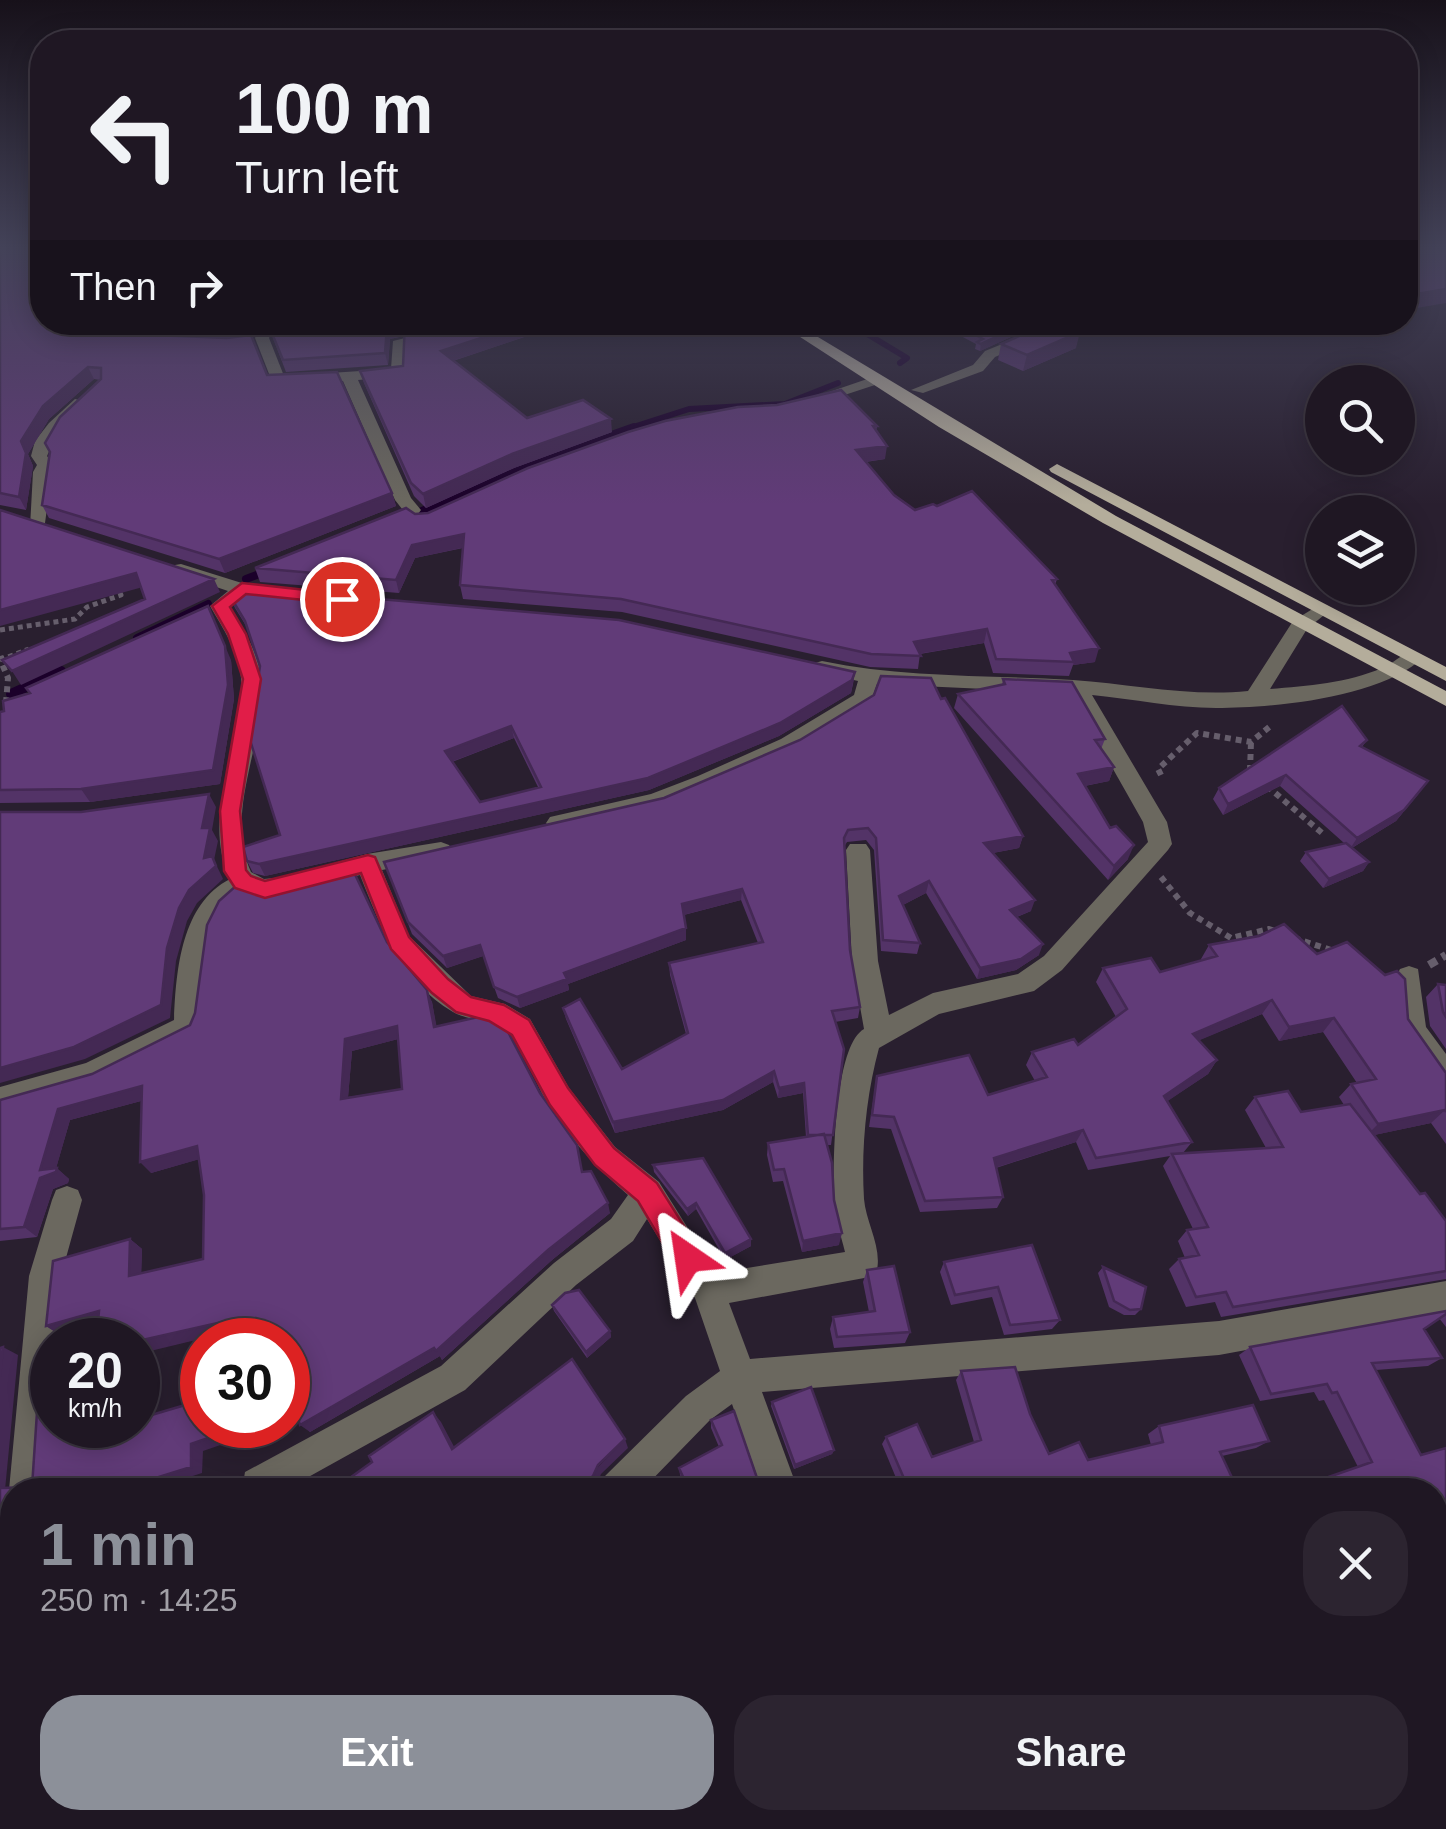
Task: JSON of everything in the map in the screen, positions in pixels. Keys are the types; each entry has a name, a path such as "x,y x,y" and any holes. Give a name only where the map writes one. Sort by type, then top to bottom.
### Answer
{"main road":[{"path":"804,335 873,381 1300,625 1446,699"},
{"path":"831,335 918,390 1319,611 1446,675"}],"street":[{"path":"138,335 136,339 174,341"},
{"path":"258,335 254,339 278,382 398,373 400,341"},
{"path":"918,390 978,368 990,354 1036,335"},
{"path":"349,376 402,500 414,515"},
{"path":"792,406 873,381"},
{"path":"13,516 43,525 43,441 68,411 99,386"},
{"path":"155,560 298,596"},
{"path":"240,581 212,610 237,634 252,679 225,794 235,871 243,882 265,889 368,863 470,846"},
{"path":"1263,695 1300,625 1319,611"},
{"path":"811,665 869,677 1077,687 1216,701 1326,691 1393,672 1411,658"},
{"path":"528,831 654,801 706,782 789,744 863,699 869,677"},
{"path":"708,1290 864,1265 849,1201 853,1090 866,1041 933,1004 1024,983 1053,962 1160,844 1155,822 1077,687"},
{"path":"858,850 865,960 878,1032"},
{"path":"368,863 400,942 440,986 464,1005 495,1012 520,1028 559,1096 605,1156 648,1192 708,1290 776,1478"},
{"path":"0,1100 92,1074 187,1026 192,972 206,920 218,898 243,882"},
{"path":"1408,977 1413,1030 1446,1076"},
{"path":"271,1478 453,1378 566,1274 622,1230 648,1192"},
{"path":"28,1478 45,1276 67,1200"},
{"path":"629,1478 698,1408 741,1377 1219,1338 1446,1297"}],"path":[{"path":"70,627 87,608 121,595 114,584"},
{"path":"0,630 75,619"},
{"path":"6,705 8,678 0,659 36,648"},
{"path":"0,682 8,678"},
{"path":"1165,782 1158,769 1197,734 1251,742 1277,721 1263,695"},
{"path":"1251,742 1250,771 1322,833"},
{"path":"1148,860 1190,913 1230,938 1269,929 1342,954"},
{"path":"1408,977 1446,955"}],"building":[{"path":"0,334 30,334 227,338 251,335 267,375 337,372 392,493 219,559 42,505 50,452 45,443 60,417 101,379 101,368 88,367 43,406 21,441 26,453 19,497 0,493"},
{"path":"273,335 386,335 385,353 283,360"},
{"path":"404,335 490,335 441,351 527,418 583,400 611,419 512,454 423,494 411,483 360,371 403,366"},
{"path":"975,335 1000,335 981,344 977,342 983,339"},
{"path":"1021,335 1073,335 1027,355 1001,344"},
{"path":"841,390 877,426 873,426 887,446 856,450 894,495 915,510 937,506 972,491 1057,579 1052,580 1099,648 1070,653 1074,662 996,659 987,629 914,642 921,656 871,654 621,599 460,585 464,534 412,545 396,580 255,568 406,508 415,514 428,513 528,468 628,432 665,421 738,407 777,405"},
{"path":"0,510 214,579 12,671 2,660 145,599 136,573 0,610"},
{"path":"242,587 619,620 855,672 852,680 780,723 648,778 259,864 247,861 243,847 280,835 249,737 260,666 245,621 230,596","holes":["511,726 541,787 480,802 445,751"]},
{"path":"208,606 225,646 228,685 213,770 81,789 0,790 3,701 30,693 26,688"},
{"path":"881,676 931,678 941,699 945,698 1023,836 984,843 1035,900 1010,910 1043,944 1021,959 980,968 929,881 899,896 920,943 883,940 876,838 868,828 848,830 844,838 850,950 860,1007 832,1011 844,1049 833,1135 808,1135 804,1083 779,1088 774,1071 723,1100 613,1122 563,1008 580,999 622,1069 688,1033 669,963 763,942 742,889 682,904 686,928 564,973 567,979 517,997 494,987 480,945 443,956 408,922 384,862 664,798 800,740 874,695"},
{"path":"1003,679 1072,682 1105,739 1095,740 1114,767 1078,774 1110,828 1116,826 1134,845 1114,866 958,694 1005,684"},
{"path":"1342,706 1367,740 1360,746 1428,781 1404,810 1357,838 1286,775 1228,804 1219,788"},
{"path":"209,794 202,828 210,828 204,858 212,856 216,866 189,890 179,908 167,948 161,1005 74,1047 0,1068 0,812 81,812"},
{"path":"1346,843 1369,862 1329,879 1306,852"},
{"path":"352,868 387,942 427,990 434,1027 487,1015 505,1026 540,1093 577,1145 582,1172 591,1171 608,1203 548,1250 436,1351 434,1348 310,1419 310,1318 180,1318 180,1332 160,1336 160,1318 98,1318 99,1311 74,1318 47,1318 53,1261 130,1239 129,1276 203,1259 204,1195 197,1146 140,1162 142,1086 58,1109 40,1170 57,1168 56,1172 40,1178 24,1227 0,1229 0,1100 92,1074 190,1025 207,925 219,901 238,884 259,888","holes":["397,1026 402,1089 341,1099 345,1039"]},
{"path":"1284,924 1317,954 1347,942 1385,975 1397,971 1405,979 1408,1019 1446,1073 1446,1112 1378,1124 1351,1084 1376,1079 1334,1018 1289,1027 1272,1000 1193,1034 1217,1060 1164,1096 1192,1142 1096,1158 1083,1130 994,1158 1003,1197 925,1201 894,1117 872,1115 877,1076 969,1055 988,1095 1047,1077 1032,1052 1074,1039 1078,1045 1127,1009 1103,968 1151,958 1160,972 1217,956 1209,945 1259,936"},
{"path":"1438,984 1446,985 1446,1017 1443,1012"},
{"path":"1288,1091 1301,1112 1350,1104 1446,1221 1446,1271 1233,1307 1226,1292 1196,1297 1179,1259 1199,1255 1187,1230 1208,1227 1172,1154 1283,1147 1255,1097"},
{"path":"824,1134 842,1233 803,1241 784,1169 774,1170 768,1143"},
{"path":"703,1158 751,1239 725,1253 696,1203 687,1209 653,1165"},
{"path":"1032,1245 1060,1320 1010,1325 998,1287 955,1295 944,1262"},
{"path":"894,1266 910,1332 837,1337 833,1317 875,1311 867,1270"},
{"path":"1103,1267 1146,1287 1141,1309 1130,1310 1114,1301"},
{"path":"579,1290 610,1331 586,1352 552,1305 565,1293"},
{"path":"1446,1311 1424,1329 1442,1358 1372,1363 1421,1455 1446,1448 1446,1478 1326,1478 1372,1462 1337,1392 1332,1393 1327,1384 1271,1394 1250,1347"},
{"path":"572,1359 625,1439 598,1465 591,1478 350,1478 372,1462 369,1456 433,1412 452,1449"},
{"path":"1015,1367 1030,1414 1049,1454 1079,1442 1088,1460 1163,1442 1159,1426 1253,1405 1269,1441 1220,1452 1232,1478 904,1478 886,1437 917,1424 932,1457 981,1440 961,1371"},
{"path":"811,1387 834,1450 795,1465 772,1402"},
{"path":"180,1407 180,1448 191,1448 191,1467 156,1478 33,1478 35,1448 160,1448 160,1412"},
{"path":"734,1411 757,1478 684,1478 679,1468 722,1445 711,1420"}],"waterway":[{"path":"869,335 907,358 900,363"},
{"path":"627,429 689,409 785,404 838,383"},
{"path":"409,517 507,472 634,427"},
{"path":"246,579 270,570"},
{"path":"137,638 208,604"},
{"path":"11,694 61,671"}],"route":[{"path":"342,599 242,588 220,606 237,634 252,679 230,811 235,871 243,882 265,889 368,863 400,942 440,986 464,1005 495,1012 520,1028 559,1096 605,1156 648,1192 688,1258"}]}
